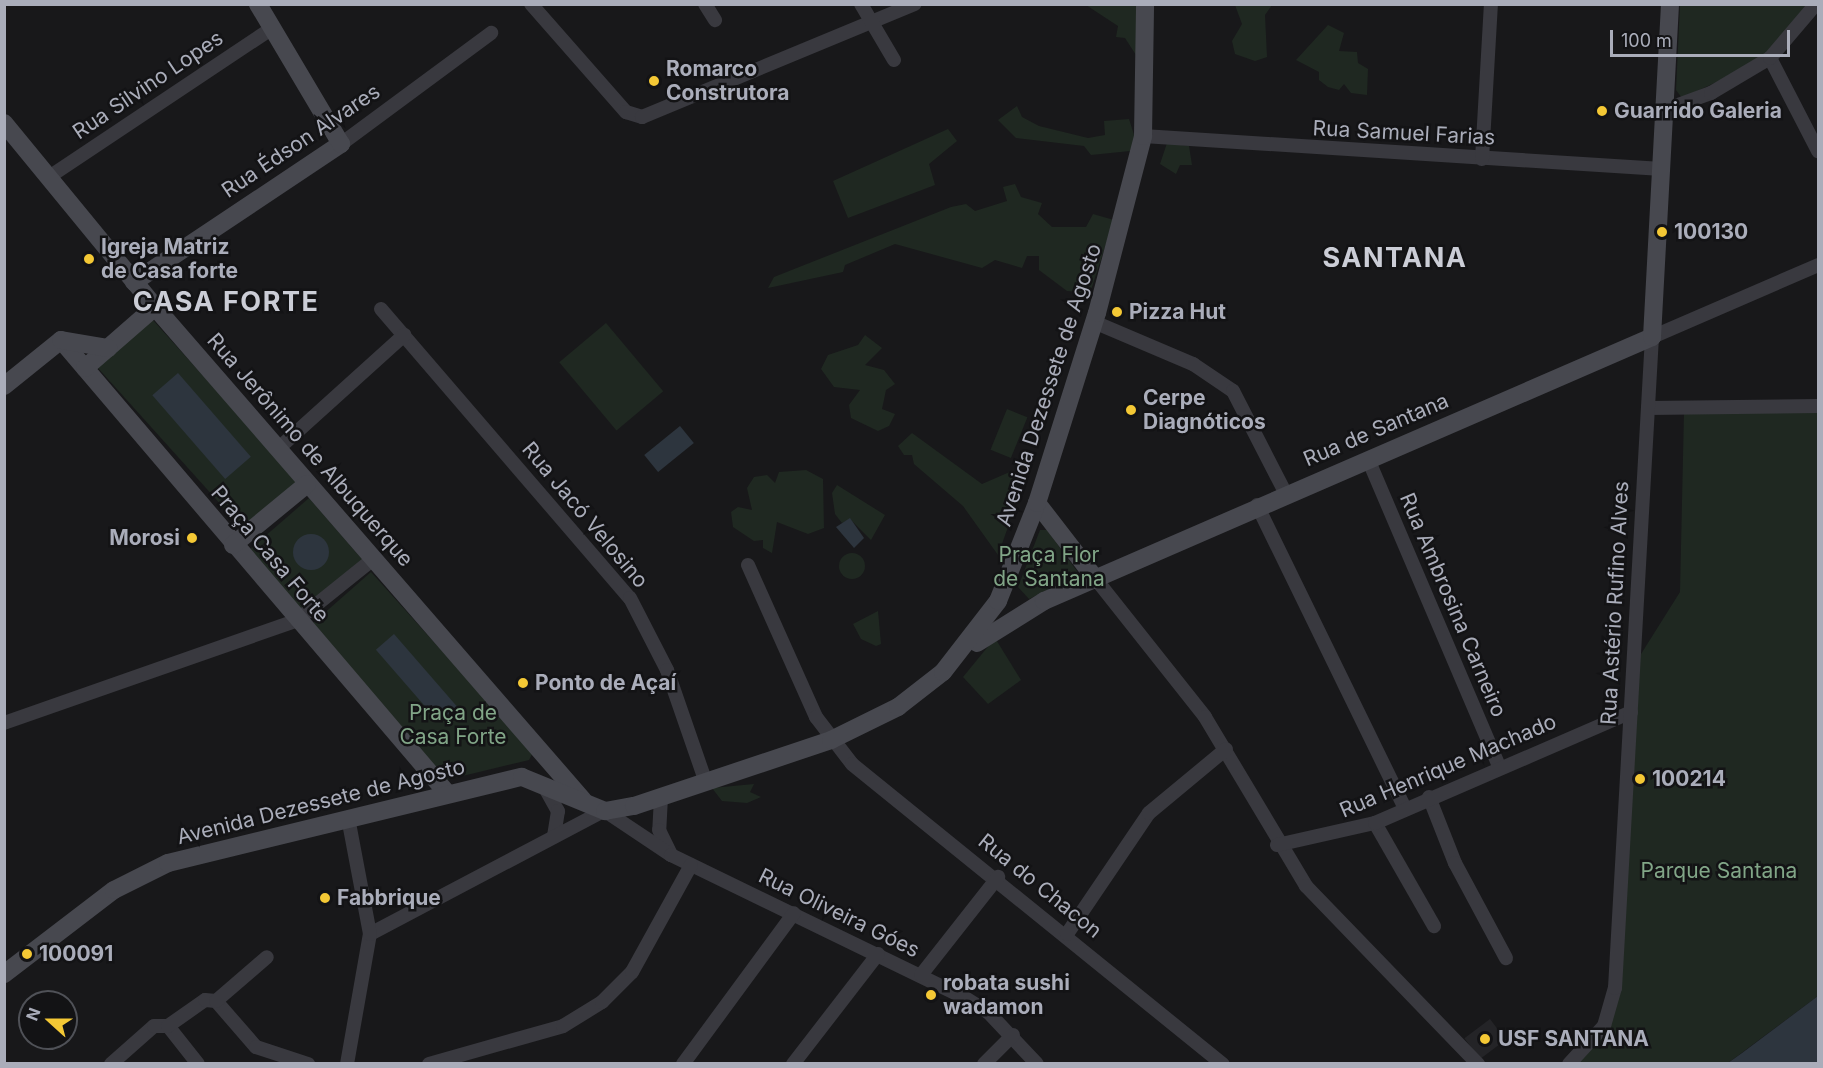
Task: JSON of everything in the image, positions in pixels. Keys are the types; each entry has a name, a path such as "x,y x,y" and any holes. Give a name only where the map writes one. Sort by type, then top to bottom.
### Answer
{"street":[{"path":"258,4 341,144"},
{"path":"531,4 626,112 642,117 915,4"},
{"path":"705,4 715,20"},
{"path":"861,4 894,60"},
{"name":"Avenida Dezessete de Agosto","path":"4,974 114,890 160,866 447,793 522,777 541,782 604,811 661,797 705,780 831,740 898,707 961,655 998,601 1036,503 1094,322 1143,136 1145,4"},
{"path":"1482,159 1491,4"},
{"name":"Rua Astério Rufino Alves","path":"1569,1064 1597,1035 1615,988 1667,109 1670,4"},
{"path":"1667,109 1711,93 1770,58 1816,4"},
{"name":"Rua Silvino Lopes","path":"49,177 271,29"},
{"name":"Rua Édson Alvares","path":"134,282 341,144 491,33"},
{"path":"1770,58 1818,151"},
{"name":"Rua Jerônimo de Albuquerque","path":"4,123 155,307 586,803"},
{"name":"Rua Samuel Farias","path":"1143,136 1662,169"},
{"name":"Rua de Santana","path":"961,655 1006,622 1095,578 1286,492 1368,459 1818,265"},
{"path":"85,368 155,307"},
{"name":"Rua Jacó Velosino","path":"381,309 630,598 667,670 705,780"},
{"path":"1094,322 1193,364 1233,391 1286,492"},
{"path":"279,448 404,335"},
{"path":"4,386 61,340 108,348"},
{"name":"Praça Casa Forte","path":"61,340 296,621 447,793"},
{"path":"1648,408 1818,406"},
{"name":"Rua Ambrosina Carneiro","path":"1368,459 1500,768"},
{"path":"233,545 307,484"},
{"path":"1036,503 1226,749 1277,845 1305,886 1478,1064"},
{"path":"1257,505 1345,678 1405,808"},
{"path":"4,723 296,621 373,559"},
{"name":"Rua do Chacon","path":"748,565 831,740 869,778 998,877 1223,1064"},
{"name":"Rua Henrique Machado","path":"1277,845 1375,823 1429,797 1631,712"},
{"path":"1066,934 1149,813 1226,749"},
{"path":"541,782 558,811 554,837"},
{"path":"661,797 659,830 671,855"},
{"path":"1429,797 1455,863 1506,958"},
{"path":"370,934 604,811"},
{"name":"Rua Oliveira Góes","path":"604,811 691,866 921,975 988,1012 1013,1035 1037,1064"},
{"path":"347,1064 370,934 348,818"},
{"path":"1375,823 1434,926"},
{"path":"429,1064 563,1026 602,1002 632,972 691,866"},
{"path":"921,975 998,877"},
{"path":"683,1064 794,914"},
{"path":"793,1064 878,954"},
{"path":"216,1001 267,957"},
{"path":"111,1064 154,1026 168,1026 205,1000 216,1001 256,1047 308,1064"},
{"path":"168,1026 195,1063"},
{"path":"984,1064 1013,1035"}],"shaded area":[{"path":"178,373 251,457 225,479 152,395"},
{"path":"680,426 694,443 658,472 644,455"},
{"path":"850,518 864,538 854,548 836,527"},
{"path":"311,534 323,540 329,552 323,564 311,570 299,564 293,552 299,540"},
{"path":"394,634 457,706 439,722 376,650"},
{"path":"1818,996 1818,1063 1728,1063 1742,1053"},
{"name":"USF SANTANA","path":"1490,1019 1506,1040 1480,1059 1464,1038"}],"green space":[{"path":"1086,5 1136,5 1136,55 1125,38 1116,37 1118,26"},
{"path":"1235,5 1272,5 1265,15 1267,57 1255,61 1235,54 1232,41 1242,24"},
{"path":"1680,5 1813,5 1762,61 1682,98 1676,90"},
{"path":"1328,25 1344,33 1339,51 1357,52 1358,63 1368,69 1367,95 1351,93 1344,84 1339,90 1328,87 1319,80 1319,72 1296,60"},
{"path":"1017,106 1022,117 1039,126 1088,138 1105,135 1104,121 1129,119 1135,138 1130,151 1091,155 1084,146 1016,138 998,120"},
{"path":"948,129 957,141 929,164 935,185 848,218 833,181"},
{"path":"1167,143 1189,146 1192,165 1180,165 1176,174 1160,164"},
{"path":"1015,184 1021,197 1042,203 1038,214 1052,227 1086,227 1093,214 1114,220 1090,293 1067,291 1039,270 1039,256 1027,256 1022,268 995,260 982,268 895,244 845,265 843,272 768,288 774,277 951,207 966,204 975,211 1007,201 1003,187"},
{"path":"152,319 299,482 245,531 98,368"},
{"path":"606,323 663,391 616,430 559,362"},
{"path":"865,335 882,348 865,365 884,370 895,384 886,390 882,409 895,414 889,426 878,431 851,418 849,405 860,390 834,387 821,369 828,355 858,345"},
{"path":"1007,409 1027,417 1011,458 991,450"},
{"name":"Parque Santana","path":"1818,409 1818,996 1728,1063 1577,1064 1607,1013 1636,662 1680,592 1684,412"},
{"path":"912,433 982,484 1012,471 1015,492 1008,509 1013,513 998,555 963,506 914,464 912,455 904,455 898,446"},
{"path":"806,470 823,479 824,528 808,534 777,522 772,553 763,548 763,540 754,541 733,527 731,512 738,507 752,510 747,488 754,477 767,475 775,483 779,472"},
{"path":"837,485 885,515 871,540 850,519 842,523 835,514 832,493"},
{"path":"309,498 363,560 303,612 249,550"},
{"name":"Praça Flor de Santana","path":"1040,530 1047,530 1079,574 1029,599 1018,587"},
{"path":"852,553 861,557 865,566 861,575 852,579 843,575 839,566 843,557"},
{"name":"Praça de Casa Forte","path":"371,572 533,752 529,760 446,780 313,623"},
{"path":"878,611 881,644 876,646 861,639 853,624"},
{"path":"995,638 1021,680 988,704 963,677"},
{"path":"754,784 750,792 761,797 747,803 722,801 712,788"}],"place":[{"name":"Romarco Construtora","path":"654,81"},
{"name":"Guarrido Galeria","path":"1602,111"},
{"name":"100130","path":"1662,232"},
{"name":"Igreja Matriz de Casa forte","path":"89,259"},
{"name":"Pizza Hut","path":"1117,312"},
{"name":"Cerpe Diagnóticos","path":"1131,410"},
{"name":"Morosi","path":"192,538"},
{"name":"Ponto de Açaí","path":"523,683"},
{"name":"100214","path":"1640,779"},
{"name":"Fabbrique","path":"325,898"},
{"name":"100091","path":"27,954"},
{"name":"robata sushi wadamon","path":"931,995"},
{"name":"USF SANTANA","path":"1485,1039"}],"district":[{"name":"SANTANA","path":"1395,258"},
{"name":"CASA FORTE","path":"226,302"}]}
